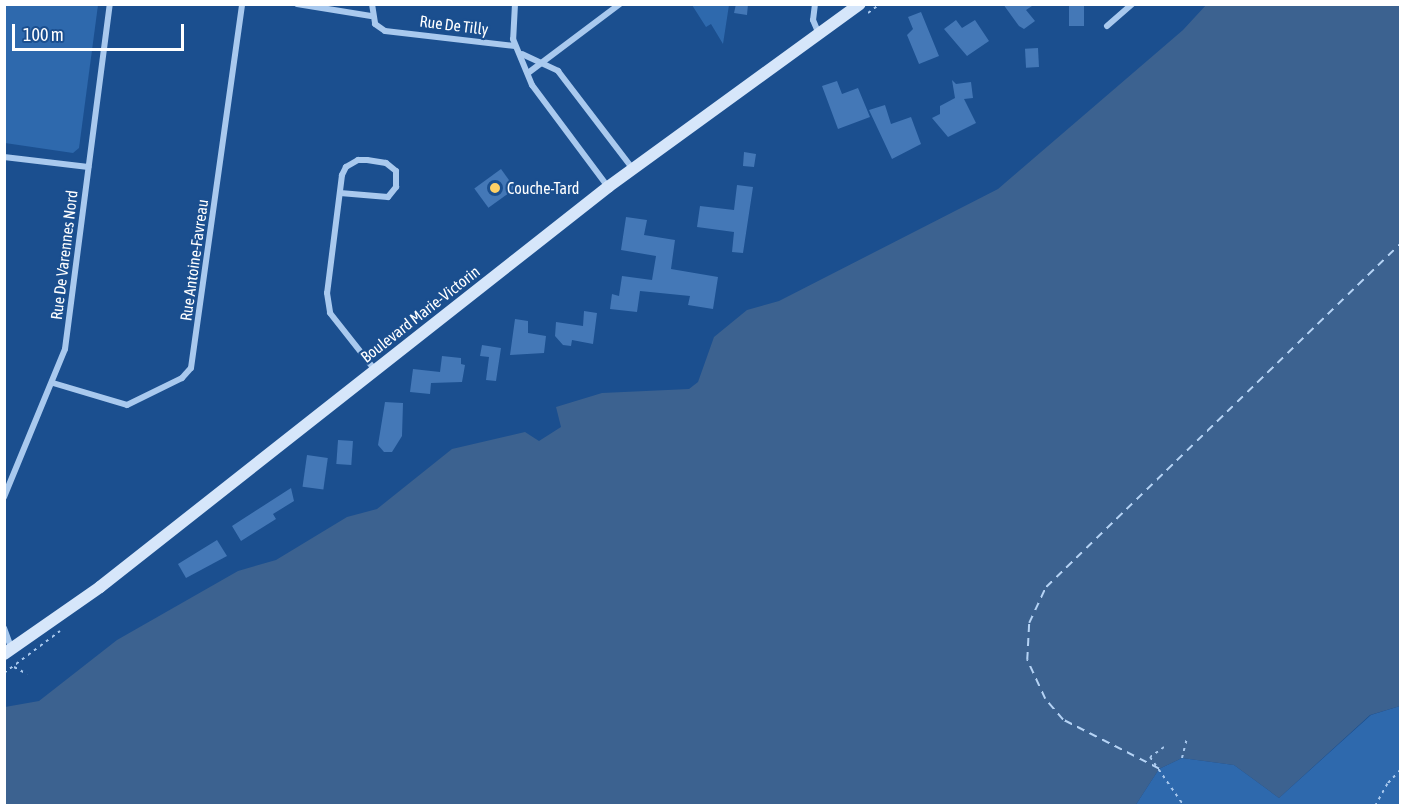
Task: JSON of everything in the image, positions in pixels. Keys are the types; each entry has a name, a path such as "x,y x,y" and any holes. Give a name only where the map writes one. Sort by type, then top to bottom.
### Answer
{"street":[{"name":"Rue De Varennes Nord","path":"4,497 53,383 65,349 110,4"},
{"name":"Rue Antoine-Favreau","path":"53,383 127,405 182,378 191,368 242,4"},
{"path":"297,4 371,15 372,4"},
{"path":"515,4 511,32 515,46 522,54 532,85 608,188"},
{"path":"528,73 620,4"},
{"path":"815,4 813,20 819,34"},
{"name":"Boulevard Marie-Victorin","path":"8,652 100,587 608,188 860,4"},
{"path":"1107,26 1132,4"},
{"name":"Rue De Tilly","path":"371,15 385,31 515,46"},
{"path":"522,54 558,71 633,170"},
{"path":"4,157 88,167"},
{"path":"340,193 388,196 396,187 396,171 386,163 358,160 346,167 340,193 327,304 375,370"},
{"path":"4,628 8,652"}],"path":[{"path":"14,666 26,674 22,680"},
{"path":"1182,758 1187,738"},
{"path":"1164,747 1150,757 1184,806"},
{"path":"1375,806 1388,783 1401,770"}],"shaded area":[{"path":"5,4 98,5 79,148 73,153 5,143"},
{"path":"1207,4 1400,5 1400,706 1370,715 1279,798 1234,765 1182,758 1159,769 1135,806 5,805 5,707 39,701 117,640 238,571 276,560 347,517 377,509 452,449 525,432 539,441 561,427 556,407 602,393 689,389 698,382 714,337 747,310 779,301 998,189 1183,30"},
{"path":"692,5 729,5 723,44 711,24 706,27"},
{"path":"1400,706 1400,805 1135,806 1159,769 1182,758 1234,765 1279,798 1371,715"}],"building":[{"path":"736,4 748,4 747,15 734,13"},
{"path":"1003,4 1035,4 1026,10 1035,21 1024,29 1019,26"},
{"path":"1069,4 1084,4 1084,26 1069,26"},
{"path":"921,12 939,56 919,64 907,35 913,29 908,17"},
{"path":"956,20 962,28 975,20 989,41 967,56 944,29"},
{"path":"1038,48 1039,67 1026,68 1025,49"},
{"path":"952,80 956,84 971,82 973,98 964,99 976,123 948,137 932,118 940,114 940,106 955,98"},
{"path":"837,81 842,94 858,88 870,117 838,129 822,86"},
{"path":"885,105 891,124 911,117 921,144 892,159 869,110"},
{"path":"744,152 756,154 754,167 743,166"},
{"name":"Couche-Tard","path":"501,169 515,188 488,208 474,188"},
{"path":"737,185 753,187 743,253 732,252 734,232 697,227 700,206 734,210"},
{"path":"626,217 647,220 644,235 675,240 671,269 718,277 713,309 688,305 690,296 640,291 637,312 610,309 612,294 619,296 622,276 652,280 656,256 621,250"},
{"path":"584,311 597,313 593,344 572,340 571,346 563,345 555,336 556,322 583,326"},
{"path":"515,319 528,321 528,333 546,336 544,353 510,355"},
{"path":"482,345 501,348 496,381 486,380 489,357 480,356"},
{"path":"442,356 461,358 461,364 465,365 462,382 431,383 430,394 410,392 413,369 440,372"},
{"path":"385,402 403,403 402,436 392,452 384,452 378,445"},
{"path":"338,440 353,441 351,465 336,464"},
{"path":"307,455 328,458 323,490 303,487"},
{"path":"291,488 294,501 273,514 276,519 241,541 232,526"},
{"path":"217,540 227,556 186,578 178,564"}],"ferry route":[{"path":"1159,769 1063,720 1045,699 1027,660 1029,623 1046,587 1400,244"}],"place":[{"name":"Couche-Tard","path":"495,188"}]}
